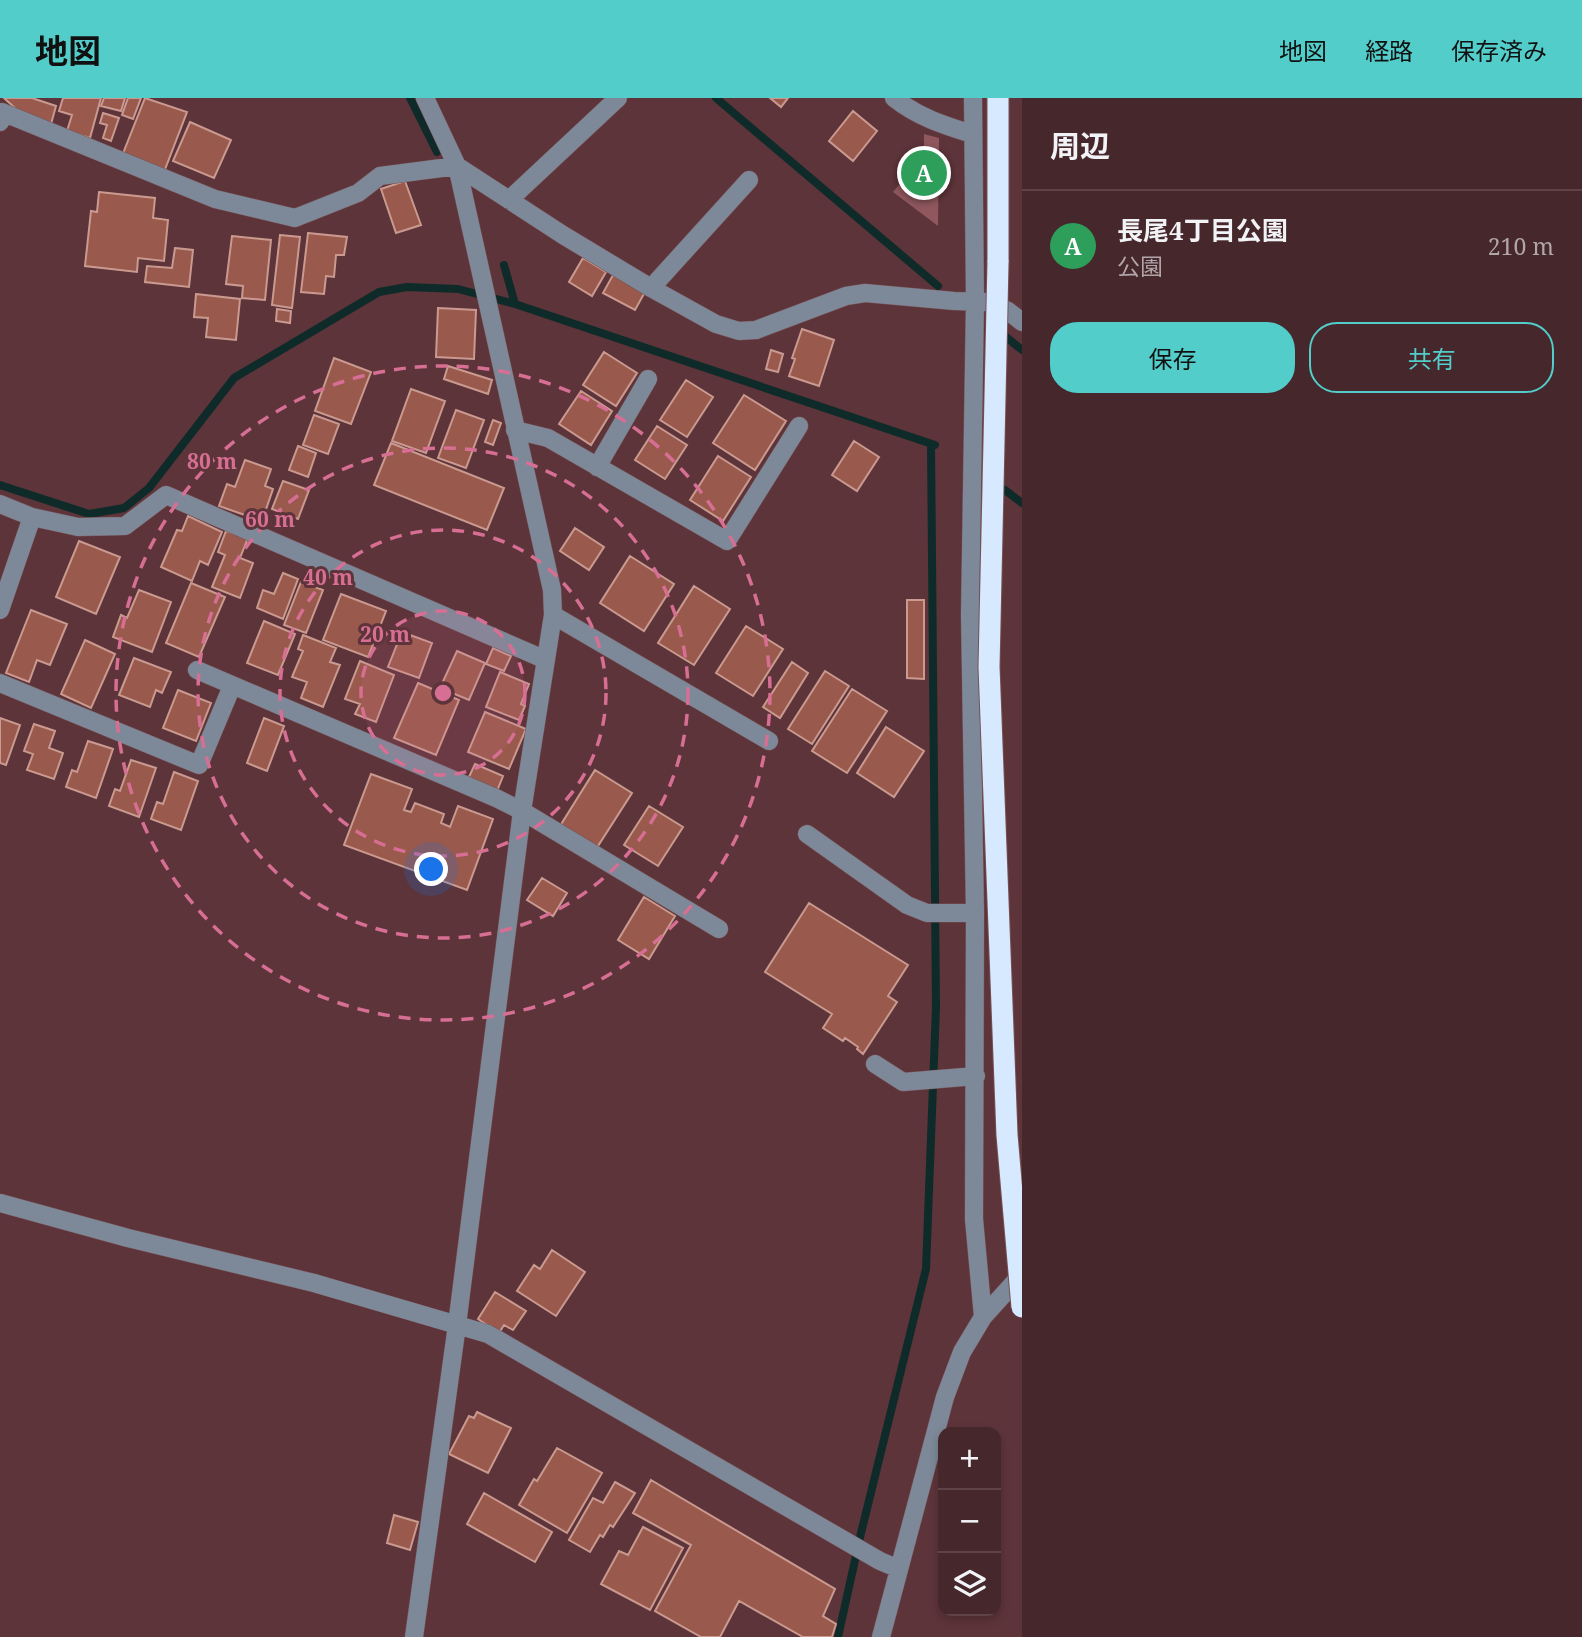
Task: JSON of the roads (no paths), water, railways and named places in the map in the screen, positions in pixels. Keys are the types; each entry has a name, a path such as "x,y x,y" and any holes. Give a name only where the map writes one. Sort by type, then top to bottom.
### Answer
{"highway":[{"path":"998,98 998,262 989,667 1007,1135 1022,1307"}],"street":[{"path":"414,1637 457,1325 522,811 553,615 552,590 457,166 425,98"},
{"path":"509,200 618,98"},
{"path":"894,98 931,122 972,134"},
{"path":"973,98 975,301 970,615 975,913 974,1219 983,1317"},
{"path":"1,114 215,199 295,218 358,192 380,176 457,166 651,288 716,324 738,331 756,330 846,296 864,293 989,302 1008,311 1022,322"},
{"path":"651,288 749,180"},
{"path":"597,467 648,379"},
{"path":"515,430 548,438 727,541 799,426"},
{"path":"0,504 32,517 78,527 125,526 166,495 546,660"},
{"path":"0,610 32,517"},
{"path":"553,615 769,741"},
{"path":"197,670 496,798 719,929"},
{"path":"0,683 199,765 233,686"},
{"path":"807,834 907,905 936,913 975,913"},
{"path":"875,1064 903,1082 976,1076"},
{"path":"0,1203 128,1238 314,1283 488,1334 858,1548 899,1569"},
{"path":"880,1637 946,1396 962,1352 983,1317 1022,1273"}],"waterway":[{"path":"410,98 437,152"},
{"path":"716,98 938,286"},
{"path":"504,265 515,304"},
{"path":"0,485 89,514 124,508 149,488 234,378 379,292 407,287 458,289 515,304 935,445"},
{"path":"1000,332 1022,350"},
{"path":"838,1637 926,1269 936,1007 931,444"},
{"path":"1005,490 1022,503"}],"place":[{"name":"長尾4丁目公園","path":"924,173"}]}
